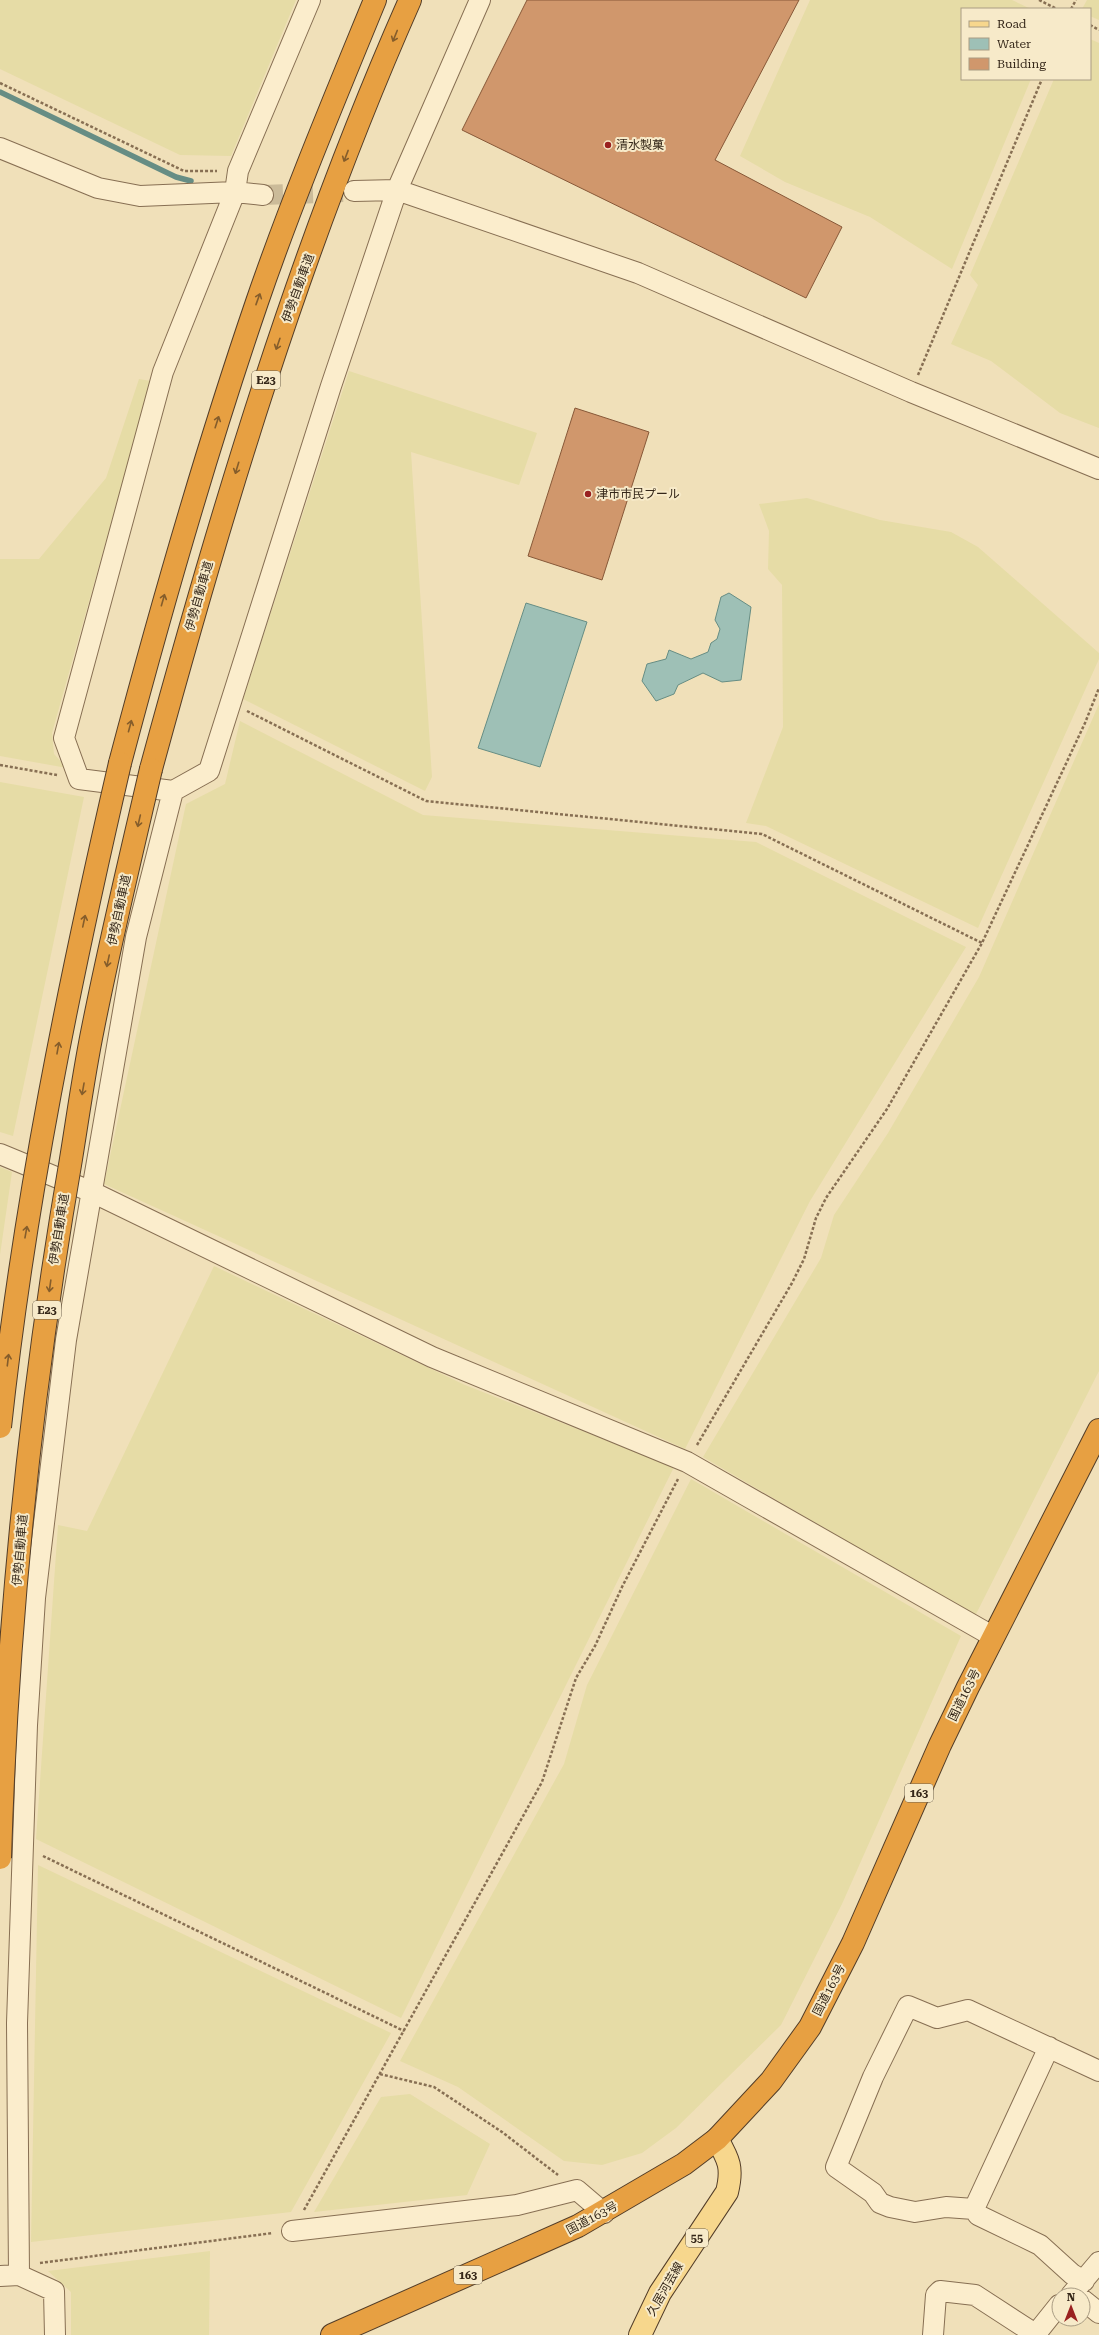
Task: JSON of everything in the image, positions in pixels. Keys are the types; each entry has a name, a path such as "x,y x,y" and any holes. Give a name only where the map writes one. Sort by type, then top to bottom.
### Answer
{"highway":[{"name":"E23","path":"0,1427 22,1253 60,1032 120,764 164,598 210,444 258,300 315,147 374,0"},
{"name":"伊勢自動車道","path":"0,1858 2,1780 16,1590 32,1423 53,1266 93,1030 151,769 194,612 242,451 289,310 346,156 410,0"},
{"name":"国道163号","path":"332,2335 578,2226 604,2213 684,2164 717,2139 771,2080 814,2020 853,1943 940,1745 1099,1430"}],"main road":[{"name":"久居河芸線","path":"640,2335 660,2293 727,2192 731,2174 728,2157 717,2139"}],"street":[{"path":"310,0 238,172 235,192 163,372 64,738 79,779 173,791 209,771 331,386 397,190 480,0"},
{"path":"0,148 98,188 140,196 235,192 263,195"},
{"path":"354,191 397,190 638,273 911,392 1099,469"},
{"path":"55,2335 54,2291 9,2275 26,1725 35,1598 66,1340 136,937 173,791"},
{"path":"0,1154 92,1192 432,1357 687,1462 994,1637"},
{"path":"974,2208 946,2207 915,2212 890,2207 880,2203 873,2193 836,2167 873,2077 908,2006 937,2018 968,2010 1099,2071"},
{"path":"974,2208 1049,2047"},
{"path":"292,2231 517,2205 577,2190 604,2213"},
{"path":"974,2208 978,2215 1040,2245 1072,2274 1073,2287"},
{"path":"1080,2287 1099,2262"},
{"path":"933,2335 936,2295 940,2291 975,2296 1035,2334 1051,2318"}],"path":[{"path":"1040,0 1055,8"},
{"path":"911,392 1042,80"},
{"path":"0,83 184,171 238,172"},
{"path":"9,2275 42,2262 292,2231 542,1782 576,1678 596,1646 622,1587 687,1462 792,1283 804,1259 816,1218 826,1198 887,1109 982,943 1085,723 1099,688"},
{"path":"231,702 426,801 762,834 982,943"},
{"path":"0,765 79,779"},
{"path":"23,1846 404,2030"},
{"path":"380,2074 434,2087 502,2132 577,2190"}],"shaded area":[{"path":"0,0 296,0 231,156 180,155 0,69"},
{"path":"810,0 1012,0 1029,8 961,8 961,80 1031,80 952,269 870,217 785,182 740,156"},
{"path":"1087,0 1099,0 1099,20 1091,16 1091,8 1083,8"},
{"path":"1091,39 1099,43 1099,428 1060,413 991,361 951,344 978,285 970,275 1054,80 1091,80"},
{"path":"349,371 537,433 519,485 411,452 432,777 425,791 243,699"},
{"path":"139,379 151,381 52,733 54,754 67,768 0,756 0,559 39,559 106,478"},
{"path":"807,498 880,520 951,532 978,547 1099,653 1099,659 978,928 766,826 746,823 783,727 782,585 768,569 769,531 759,504"},
{"path":"1099,704 1099,1371 975,1616 703,1457 821,1258 834,1215 888,1133 979,977"},
{"path":"240,721 423,815 756,842 966,947 810,1201 685,1449 104,1184 186,804 225,784"},
{"path":"0,782 84,797 13,1136 0,1132"},
{"path":"0,1167 12,1172 0,1255"},
{"path":"214,1266 465,1385 674,1467 401,2018 36,1839 58,1525 87,1531"},
{"path":"691,1479 961,1636 842,1904 781,2025 676,2128 642,2153 602,2165 564,2161 458,2087 400,2061 564,1764 587,1685"},
{"path":"38,1865 391,2033 291,2212 31,2242"},
{"path":"410,2094 490,2144 467,2195 314,2212 381,2097"},
{"path":"210,2251 209,2335 71,2335 71,2292 48,2271"}],"water":[{"path":"729,593 751,607 741,680 722,682 703,673 678,685 674,694 656,701 642,681 647,664 666,659 669,650 691,659 708,652 711,643 717,639 720,629 715,620 721,597"},
{"path":"526,603 587,622 540,767 478,748"}],"building":[{"name":"清水製菓","path":"527,0 799,0 715,160 842,227 806,298 462,130"},
{"name":"津市市民プール","path":"575,408 649,432 602,580 528,556"}],"waterway":[{"path":"0,92 176,177 191,181"}],"tunnel":[{"path":"263,195 346,192"}],"place":[{"name":"清水製菓","path":"608,145"},
{"name":"津市市民プール","path":"588,494"}]}
